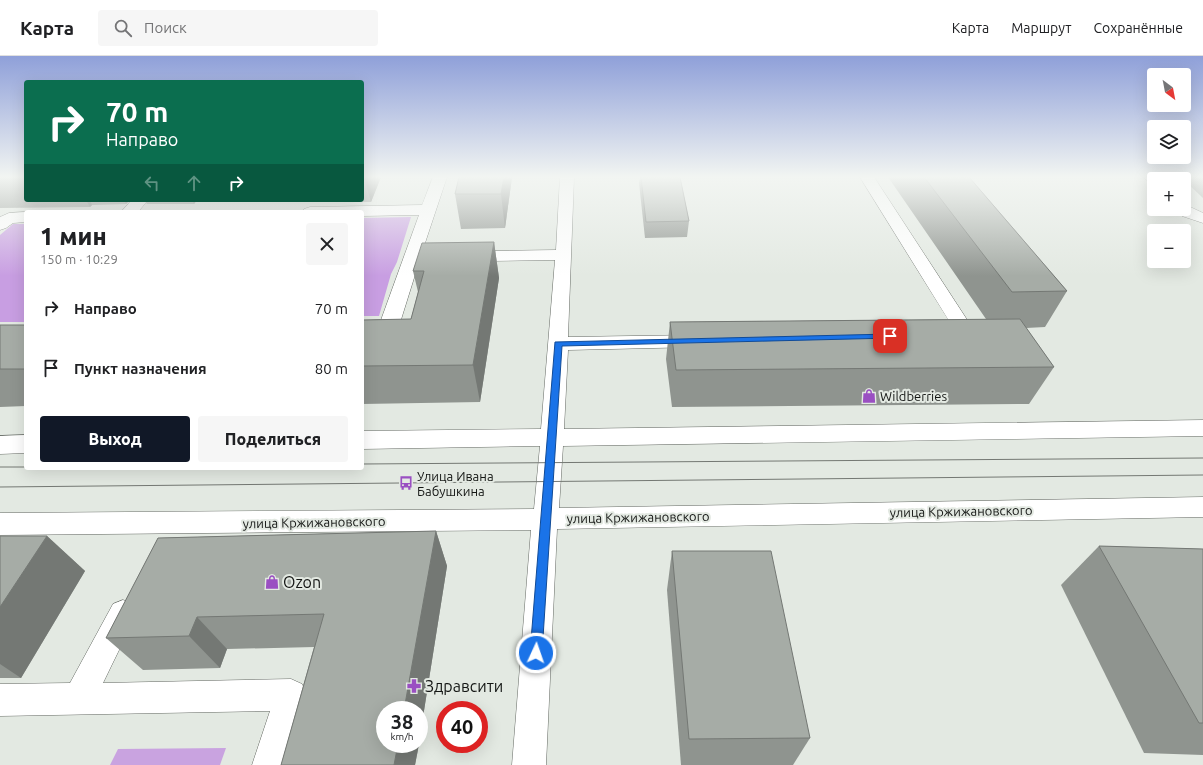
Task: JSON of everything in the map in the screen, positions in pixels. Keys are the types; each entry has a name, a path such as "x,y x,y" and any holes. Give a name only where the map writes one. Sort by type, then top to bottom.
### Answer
{"street":[{"path":"364,211 422,210"},
{"path":"364,327 389,326 427,210"},
{"path":"529,765 545,519 552,438 566,210"},
{"path":"887,210 968,335 936,336"},
{"path":"1191,214 1203,218"},
{"path":"0,225 9,218 24,217"},
{"path":"412,257 564,255"},
{"path":"558,344 716,340"},
{"path":"364,440 1203,428"},
{"path":"0,445 24,444"},
{"name":"улица Кржижановского","path":"0,524 163,535 545,519 1203,507"},
{"path":"79,698 134,592"},
{"path":"0,700 291,695 269,765"}],"shaded area":[{"path":"411,217 397,262 391,274 379,316 364,316 364,218"},
{"path":"13,224 24,224 24,322 0,322 0,235"},
{"path":"226,748 220,765 110,765 118,749"}],"building":[{"path":"645,210 687,210 689,221 646,222"},
{"path":"949,210 997,210 1067,291 1012,292"},
{"path":"494,242 473,365 364,366 364,320 411,319 424,271 413,271 422,243"},
{"path":"1020,319 1054,367 676,370 670,322"},
{"path":"0,325 24,325 24,369 0,369"},
{"path":"436,531 406,701 376,701 376,753 396,753 394,765 281,765 324,614 197,617 189,636 106,638 158,538"},
{"path":"0,536 47,536 0,607"},
{"path":"1099,546 1203,549 1203,723 1199,723"},
{"path":"672,551 771,551 810,738 689,739"}],"tram line":[{"path":"364,464 1203,458"},
{"path":"0,467 24,467"},
{"path":"0,487 1203,475"}],"place":[{"name":"Wildberries","path":"869,396"},
{"name":"Улица Ивана Бабушкина","path":"406,483"},
{"name":"Ozon","path":"272,582"},
{"name":"Здравсити","path":"414,686"}],"route":[{"path":"536,653 558,344 890,336"}]}
